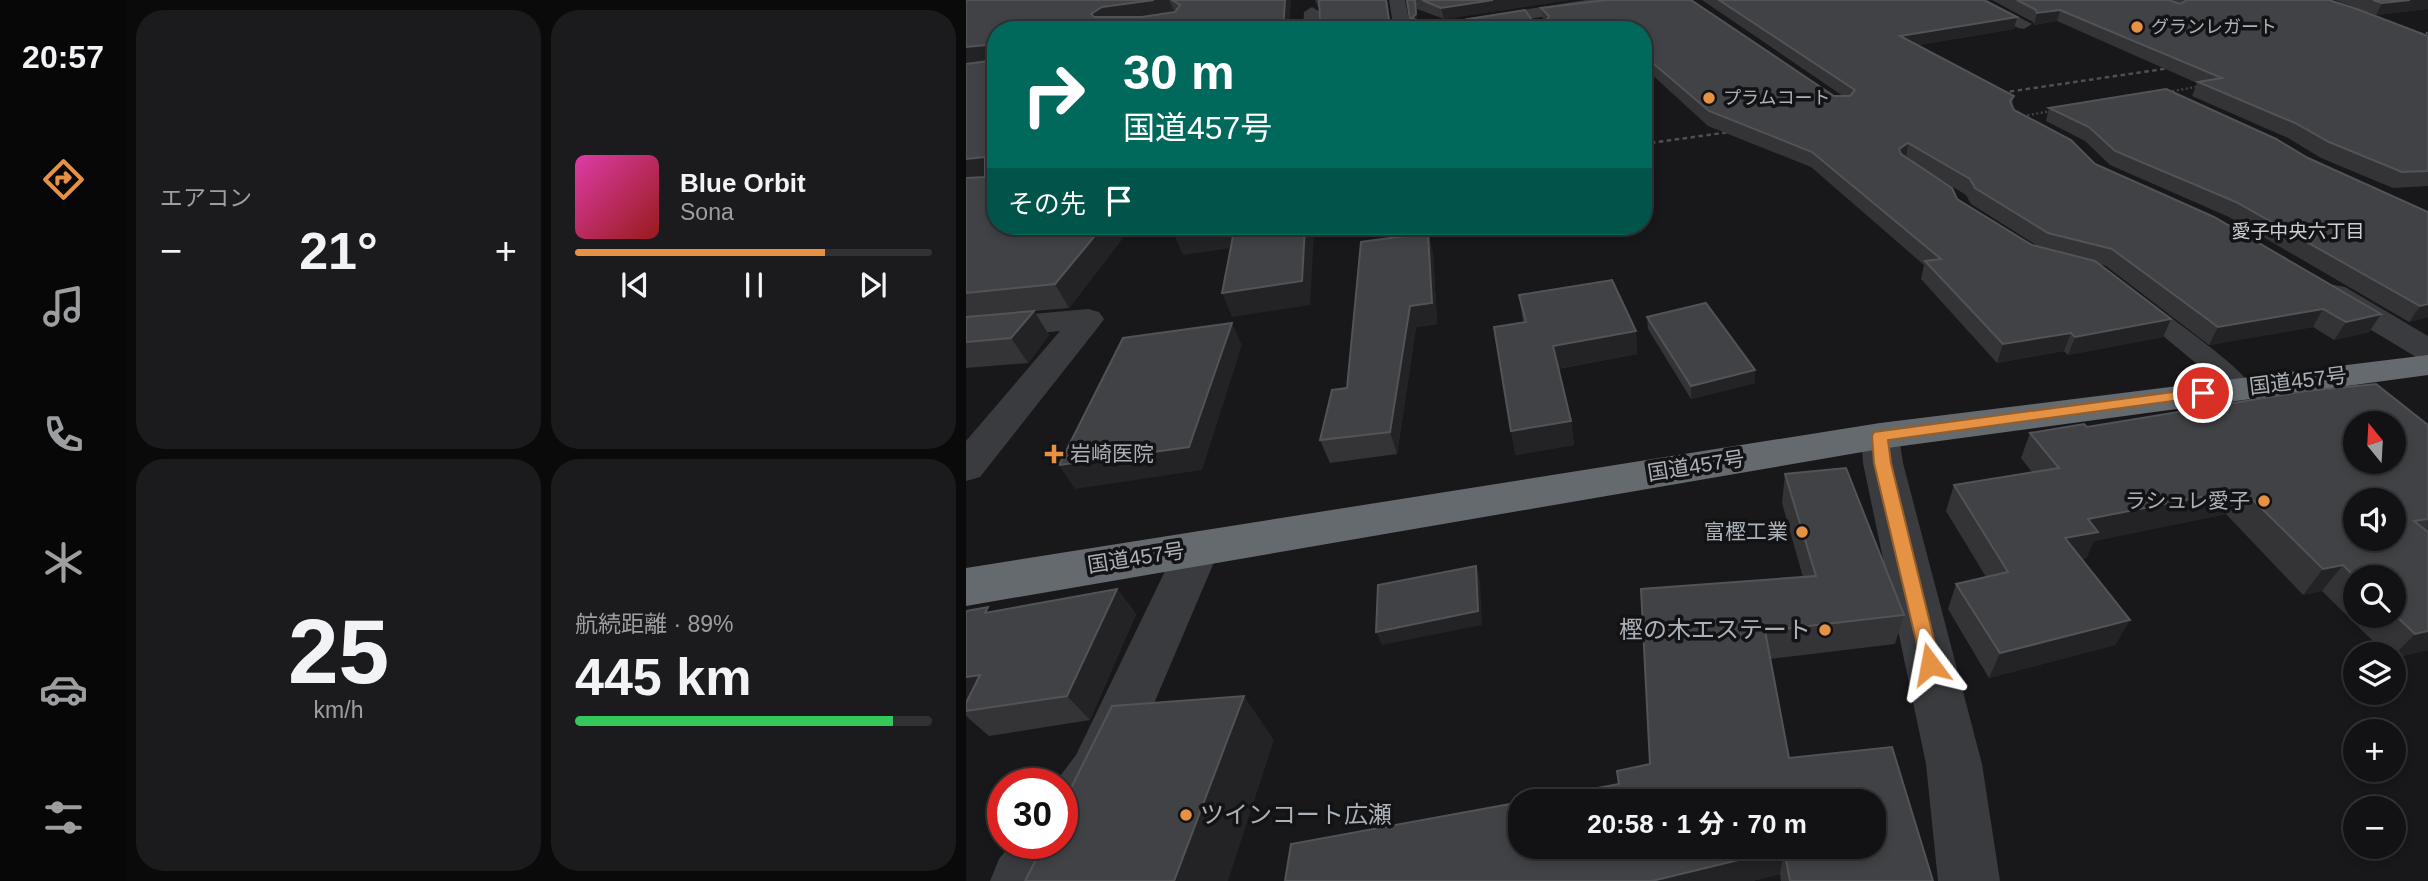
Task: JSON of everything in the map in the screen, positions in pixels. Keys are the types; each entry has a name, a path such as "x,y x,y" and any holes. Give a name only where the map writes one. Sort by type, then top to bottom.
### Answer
{"highway":[{"name":"国道457号","path":"966,587 1880,436 2428,365"}],"street":[{"path":"1505,21 1639,0"},
{"path":"1973,0 2024,24"},
{"path":"1401,2 1402,21"},
{"path":"2314,282 2428,350"},
{"path":"966,330 1088,318 966,467"},
{"path":"1880,436 1882,463 1954,764 1969,881"},
{"path":"1078,799 1096,774 1198,548"},
{"path":"1021,881 1037,859"}],"lane":[{"path":"2128,296 2241,388"}],"path":[{"path":"2163,92 2204,85"},
{"path":"2020,117 2059,110"}],"building":[{"path":"966,0 1154,0 1102,7 1091,14 1094,17 1142,17 1175,12 1180,5 1172,0 1285,0 1284,21 987,21 987,46 966,47"},
{"path":"1319,0 1386,0 1389,20 1410,20 1407,0 1415,0 1416,14 1412,18 1416,21 1320,19"},
{"path":"1422,0 1493,0 1441,8"},
{"path":"1606,0 1691,0 1834,96 1850,96 1855,90 1719,0 1984,0 2017,17 1900,36 2014,96 2010,101 2014,110 2071,140 2095,164 2214,217 2381,314 2346,322 2323,309 2218,327 2112,249 2048,233 1975,188 1970,179 1908,143 1899,149 1901,154 1952,188 1957,199 2032,245 2095,261 2171,319 2075,337 2071,333 2003,344 1925,261 1941,259 1812,152 1709,111 1652,62 1652,21 1474,21 1469,19 1525,10 1532,20 1547,20 1549,16 1541,8"},
{"path":"2017,0 2169,0 2180,4 2187,0 2329,0 2428,36 2428,171 2402,172 2329,142 2295,123 2198,82 2222,78 2060,10 2037,13"},
{"path":"2373,0 2410,0 2382,3"},
{"path":"987,61 987,235 1096,235 1055,284 966,293 966,178 985,177 985,157 966,159 966,64"},
{"path":"2166,89 2276,139 2308,158 2428,212 2428,304 2420,306 2236,202 2115,151 2089,127 2049,108"},
{"path":"1233,235 1305,235 1302,281 1222,293"},
{"path":"1428,235 1432,303 1410,306 1390,432 1320,440 1332,390 1347,388 1361,242"},
{"path":"1612,280 1636,331 1553,346 1571,421 1511,431 1494,327 1526,322 1519,295"},
{"path":"1706,303 1755,370 1691,386 1647,317"},
{"path":"1034,311 1011,338 966,342 966,317"},
{"path":"1232,323 1189,447 1059,465 1123,338"},
{"path":"2376,384 2428,425 2428,519 2414,521 2428,532 2428,631 2415,634 2406,625 2406,565 2343,565 2323,569 2242,489 2088,519 2098,532 2065,538 2130,620 2000,653 1956,584 2008,572 1954,485 2059,468 2030,433 2084,424 2087,427 2307,391"},
{"path":"1846,468 1904,615 1765,631 1789,758 1892,747 1933,881 1790,881 1786,859 1886,859 1886,789 1592,789 1619,784 1617,771 1650,764 1641,589 1816,576 1785,474"},
{"path":"1476,566 1478,611 1376,632 1378,585"},
{"path":"1117,589 1067,696 966,711 966,703 980,675 966,677 966,611 988,607 985,613"},
{"path":"1244,696 1174,881 1025,881 1036,859 1078,859 1078,774 1112,706"},
{"path":"1508,804 1508,859 1743,859 1652,881 1285,881 1291,844"}],"railway":[{"path":"2402,36 2428,33"},
{"path":"1986,95 2184,66"},
{"path":"1652,143 1744,130"}],"place":[{"name":"グランレガート","path":"2137,27"},
{"name":"プラムコート","path":"1709,98"},
{"name":"岩崎医院","path":"1054,454"},
{"name":"ラシュレ愛子","path":"2264,501"},
{"name":"富樫工業","path":"1802,532"},
{"name":"樫の木エステート","path":"1825,630"},
{"name":"ツインコート広瀬","path":"1186,815"}],"district":[{"name":"愛子中央六丁目","path":"2298,231"}],"route":[{"path":"1930,664 1882,463 1880,436 2203,393"}]}
